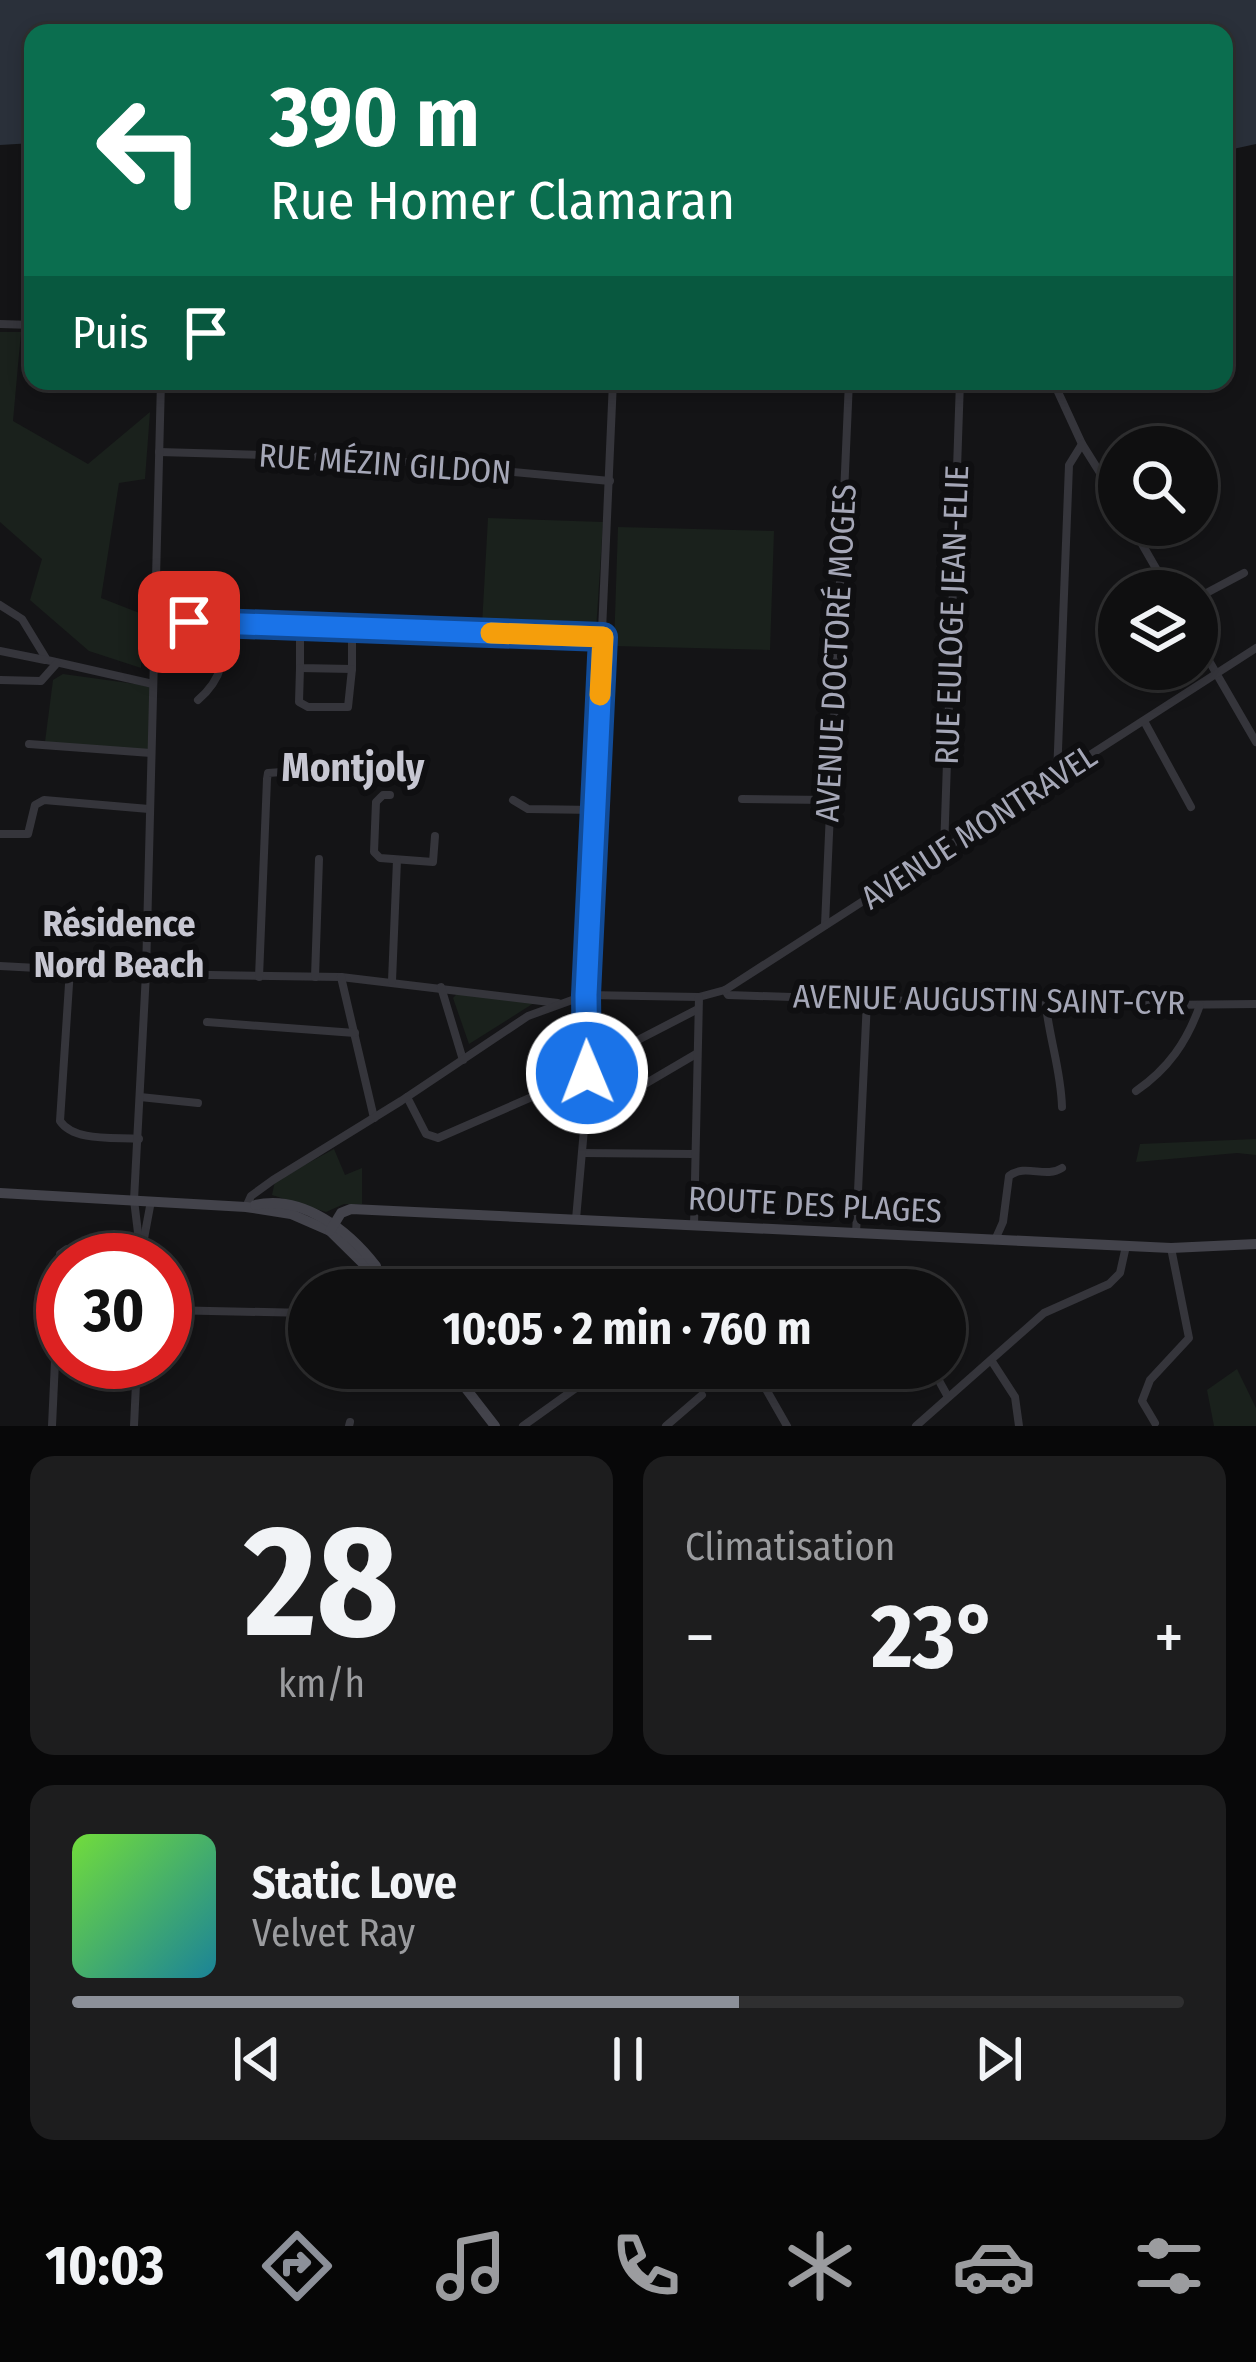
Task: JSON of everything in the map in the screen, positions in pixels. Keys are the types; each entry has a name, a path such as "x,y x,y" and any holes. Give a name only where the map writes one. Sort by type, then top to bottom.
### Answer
{"street":[{"path":"138,1233 134,1200 146,974 160,390"},
{"path":"577,1220 587,1073 586,995 613,390"},
{"name":"AVENUE DOCTORÉ MOGES","path":"825,925 849,390"},
{"name":"RUE EULOGE JEAN-ELIE","path":"944,850 960,390"},
{"path":"1057,390 1098,469"},
{"path":"1057,778 1069,465 1082,444"},
{"name":"RUE MÉZIN GILDON","path":"159,452 362,458 610,481"},
{"path":"1218,587 1244,573"},
{"path":"0,605 23,621 52,662"},
{"path":"154,622 603,637"},
{"path":"198,700 214,686 224,664 224,622"},
{"path":"300,626 299,702 308,706 350,706 352,627"},
{"name":"AVENUE MONTRAVEL","path":"1218,674 1256,648"},
{"path":"0,651 153,680"},
{"path":"0,680 41,681 52,662"},
{"path":"300,668 352,669"},
{"path":"1218,677 1256,742"},
{"name":"AVENUE MONTRAVEL","path":"586,995 699,997 725,990 1193,690"},
{"path":"1144,721 1191,807"},
{"path":"29,744 151,753"},
{"path":"259,977 267,779 268,772 282,772"},
{"path":"390,795 376,802 374,852 380,858 433,862 434,836"},
{"path":"742,799 828,800"},
{"path":"0,834 28,834 35,807 44,800 149,809"},
{"path":"513,800 528,809 595,810"},
{"path":"315,977 319,859"},
{"path":"392,981 397,860"},
{"path":"0,966 341,977 560,1004"},
{"path":"70,969 64,1128 139,1139"},
{"path":"341,977 374,1118"},
{"path":"441,986 463,1060"},
{"name":"AVENUE AUGUSTIN SAINT-CYR","path":"725,990 728,995 1046,1006 1256,1004"},
{"path":"256,1206 251,1196 273,1180 512,1025 586,995"},
{"path":"694,1226 699,997"},
{"path":"856,1234 867,1000"},
{"path":"1136,1091 1168,1066 1200,1005"},
{"path":"1046,1006 1050,1041 1059,1058 1062,1107"},
{"path":"586,1061 698,1009"},
{"path":"207,1022 355,1033"},
{"path":"585,1118 696,1054"},
{"path":"407,1096 426,1134 438,1138 587,1073"},
{"path":"140,1097 197,1103"},
{"path":"582,1153 693,1154"},
{"path":"995,1240 1003,1222 1010,1176 1026,1169 1052,1174 1062,1168"},
{"path":"256,1206 273,1180"},
{"path":"0,1193 304,1210 353,1239"},
{"path":"144,1233 151,1200"},
{"name":"ROUTE DES PLAGES","path":"331,1228 347,1209 1171,1248 1256,1244"},
{"name":"ROUTE DES PLAGES","path":"331,1228 371,1210"},
{"path":"352,1218 348,1229 375,1269"},
{"path":"331,1228 371,1269"},
{"path":"916,1426 1044,1313 1109,1283 1120,1273 1126,1246"},
{"path":"1154,1423 1142,1401 1145,1387 1189,1337 1171,1248"},
{"path":"192,1310 288,1312"},
{"path":"991,1360 1015,1397 1019,1426"},
{"path":"52,1426 54,1389"},
{"path":"134,1426 135,1389"},
{"path":"466,1389 495,1426"},
{"path":"523,1426 575,1389"},
{"path":"766,1389 787,1426"},
{"path":"944,1389 949,1397"},
{"path":"666,1426 702,1395"}],"shaded area":[{"path":"0,0 1256,0 1256,144 1233,149 1233,24 24,24 24,144 0,145"},
{"path":"0,332 21,332 13,421 88,464 150,412 145,479 119,483 101,598 142,614 141,668 89,651 30,600 42,559 0,522"},
{"path":"488,518 603,522 596,631 482,625"},
{"path":"618,527 774,531 770,650 614,646"},
{"path":"63,674 150,686 149,753 45,742 53,680"},
{"path":"457,994 534,1003 469,1044 453,998"},
{"path":"1256,1139 1256,1155 1136,1162 1140,1144"},
{"path":"334,1149 345,1175 362,1168 362,1204 344,1204 326,1212 272,1195 275,1181"},
{"path":"1237,1369 1256,1408 1256,1426 1214,1426 1207,1390"}],"slow traffic":[{"path":"491,633 603,637 600,695"}],"district":[{"name":"Montjoly","path":"353,768"},
{"name":"Résidence Nord Beach","path":"119,944"}],"route":[{"path":"189,622 603,637 586,995 587,1073"}]}
